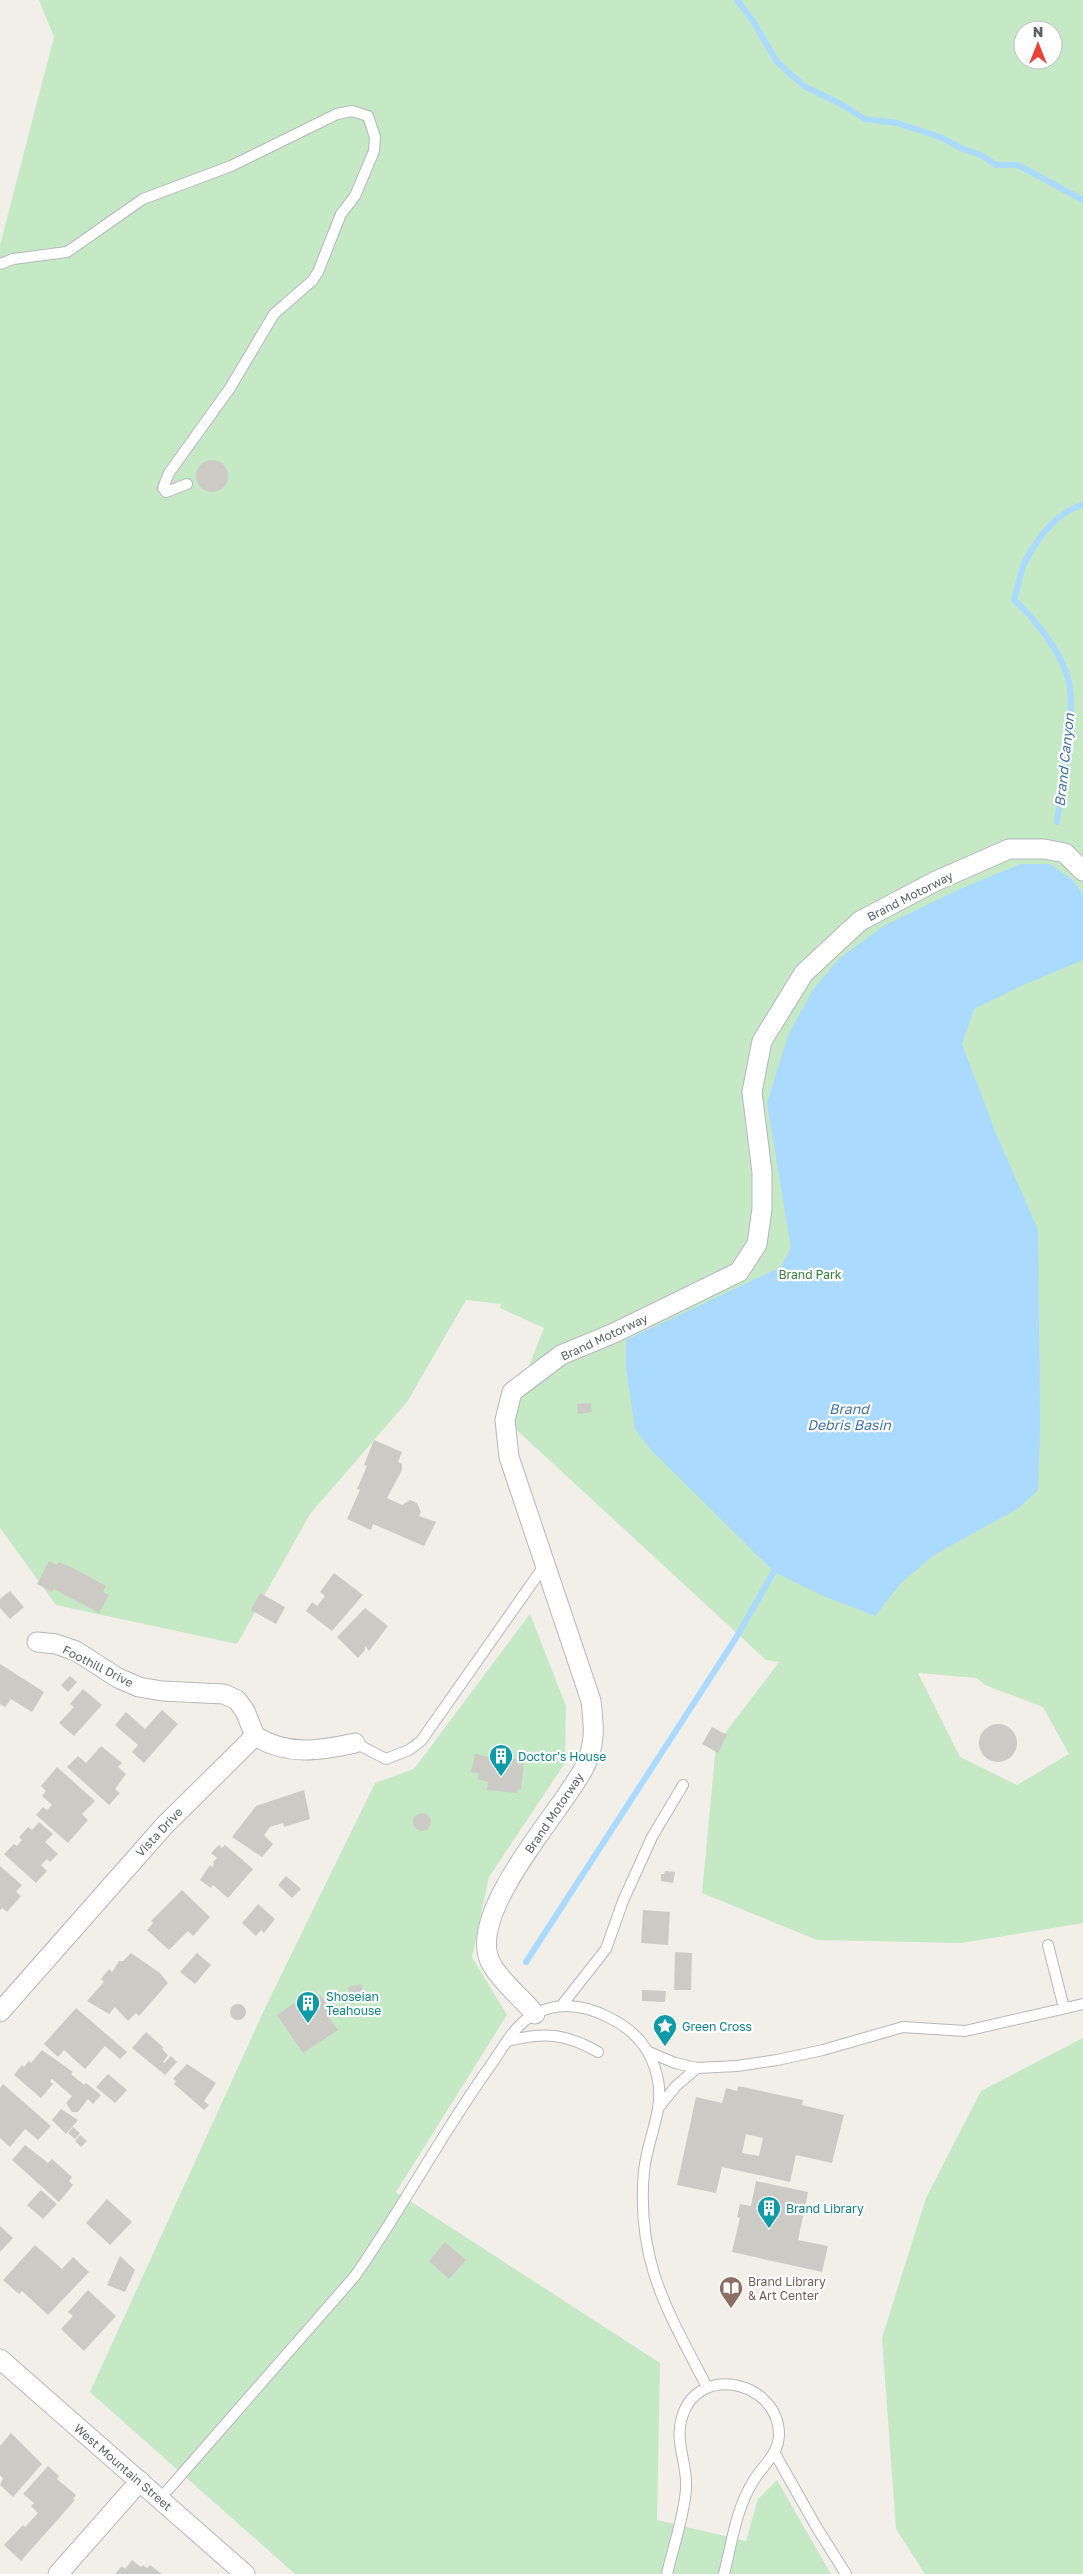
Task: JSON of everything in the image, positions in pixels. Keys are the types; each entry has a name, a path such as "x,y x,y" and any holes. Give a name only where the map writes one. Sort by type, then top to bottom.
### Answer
{"street":[{"name":"Brand Motorway","path":"535,2014 491,1964 486,1938 498,1896 584,1768 595,1736 591,1701 544,1566 509,1457 505,1420 512,1392 561,1355 614,1333 739,1272 757,1244 762,1209 762,1172 752,1092 762,1041 804,973 860,921 936,881 1009,848 1044,848 1065,853 1083,871"},
{"name":"Foothill Drive","path":"37,1642 56,1644 76,1651 118,1678 139,1687 162,1691 224,1694 237,1700 246,1711 254,1736"},
{"path":"254,1736 268,1744 300,1751 325,1750 355,1742"},
{"name":"Vista Drive","path":"0,2012 164,1826 254,1736"},
{"name":"West Mountain Street","path":"0,2359 245,2574"},
{"path":"58,2574 140,2481"}],"lane":[{"path":"0,264 12,259 67,252 143,198 232,166 336,114 352,111 368,116 375,138 374,151 355,196 342,214 318,272 312,281 274,314 230,388 170,473 163,488 166,492 171,492 187,484"},
{"path":"355,1742 386,1759 409,1750 421,1740 544,1566"},
{"path":"562,2005 606,1949 623,1901 652,1837 683,1785"},
{"path":"1048,1944 1064,2008"},
{"path":"649,2052 674,2063 697,2068 736,2066 777,2060 823,2050 903,2027 965,2031 1083,2004"},
{"path":"160,2499 356,2276 483,2075 522,2023 535,2014 562,2005 590,2008 626,2025 649,2052 658,2081 659,2107 645,2160 641,2202 644,2235 653,2272 666,2309 707,2387"},
{"path":"508,2041 532,2035 559,2036 576,2040 598,2052"},
{"path":"659,2107 676,2086 697,2068"},
{"path":"667,2574 686,2490 679,2434 682,2416 691,2400 707,2387 726,2382 745,2386 765,2399 775,2418 779,2435 774,2452 766,2466 755,2478 741,2505 724,2574"},
{"path":"774,2452 817,2528 846,2574"}],"green space":[{"name":"Brand Park","path":"39,0 1083,0 1083,1923 961,1943 817,1940 702,1893 716,1745 779,1662 766,1660 507,1421 544,1328 500,1308 501,1304 466,1300 407,1402 310,1514 237,1644 56,1605 0,1528 0,245 54,37","holes":["918,1673 977,1678 985,1685 1043,1707 1069,1754 1017,1785 960,1757"]},
{"path":"530,1614 566,1706 565,1763 489,1877 472,1957 507,2015 396,2192 660,2363 657,2520 746,2541 758,2499 777,2480 831,2574 295,2574 90,2392 266,2006 375,1783 414,1769"},
{"path":"1083,2038 1083,2574 925,2574 896,2529 882,2338 926,2198 981,2091"}],"water":[{"name":"Brand Debris Basin","path":"1021,864 1050,864 1073,880 1083,895 1083,960 1021,986 974,1009 962,1044 995,1131 1038,1230 1040,1424 1038,1490 1019,1508 934,1555 901,1583 875,1616 821,1595 774,1572 651,1450 635,1429 626,1368 626,1340 781,1267 791,1248 767,1103 788,1035 814,988 840,958 885,925 962,888"}],"building":[{"path":"212,460 218,461 223,465 227,470 227,482 223,487 218,491 212,492 206,491 201,487 197,482 196,476 197,470 201,465 206,461"},
{"path":"591,1403 592,1412 578,1414 577,1404"},
{"path":"374,1440 402,1452 398,1462 402,1464 402,1470 387,1498 402,1505 410,1500 417,1503 421,1512 419,1516 436,1522 424,1546 373,1524 371,1530 347,1519 360,1490 357,1489 367,1466 364,1465"},
{"path":"49,1561 57,1565 58,1562 69,1566 106,1586 103,1592 109,1595 99,1613 54,1589 52,1592 37,1584"},
{"path":"334,1573 363,1595 332,1631 306,1611 312,1602 317,1606 325,1596 320,1592"},
{"path":"10,1591 24,1607 10,1619 0,1608 0,1599"},
{"path":"260,1593 285,1607 276,1624 251,1610"},
{"path":"365,1608 388,1626 369,1651 365,1646 365,1650 358,1658 337,1637"},
{"path":"0,1664 44,1692 32,1712 11,1699 5,1707 0,1704"},
{"path":"70,1676 77,1682 68,1692 61,1685"},
{"path":"83,1689 102,1705 74,1736 59,1723 74,1707 70,1704"},
{"path":"162,1710 178,1724 144,1763 132,1752 138,1745 115,1725 126,1712 145,1729"},
{"path":"998,1724 1011,1730 1017,1743 1011,1756 998,1762 985,1756 979,1743 985,1730"},
{"path":"712,1727 727,1735 718,1753 702,1744"},
{"path":"101,1746 122,1763 118,1767 126,1774 115,1789 120,1793 109,1805 67,1767 78,1756 86,1763"},
{"name":"Doctor's House","path":"475,1754 502,1760 503,1756 524,1761 521,1790 518,1789 517,1793 487,1790 488,1782 478,1779 479,1774 471,1772"},
{"path":"57,1767 95,1801 82,1814 88,1820 68,1843 36,1815 43,1807 47,1810 52,1805 42,1796 46,1791 41,1786"},
{"path":"304,1790 310,1819 284,1827 283,1823 270,1827 264,1835 273,1844 262,1857 232,1837 256,1806"},
{"path":"422,1813 428,1816 431,1822 428,1828 422,1831 416,1828 413,1822 416,1816"},
{"path":"39,1822 53,1834 45,1842 58,1854 50,1862 47,1859 41,1865 47,1871 36,1883 4,1854 14,1844 17,1846 22,1840 19,1837 28,1827 32,1830"},
{"path":"219,1845 222,1848 225,1845 253,1869 228,1898 213,1885 211,1888 200,1880 210,1865 212,1867 214,1864 213,1862 217,1858 211,1853"},
{"path":"0,1866 22,1885 16,1892 21,1896 7,1912 2,1908 0,1910"},
{"path":"665,1871 675,1872 673,1883 661,1881 661,1874 664,1874"},
{"path":"286,1876 301,1889 292,1898 278,1885"},
{"path":"182,1890 210,1917 193,1936 188,1931 169,1950 147,1930 153,1923 151,1921"},
{"path":"258,1904 275,1919 264,1933 261,1930 256,1936 242,1923"},
{"path":"643,1910 670,1912 668,1945 641,1943"},
{"path":"675,1952 692,1953 691,1990 674,1990"},
{"path":"131,1953 160,1973 168,1983 139,2016 136,2013 128,2021 115,2007 109,2014 87,2001 104,1982 101,1979 109,1969 112,1972 119,1961 123,1961"},
{"path":"197,1953 211,1965 195,1984 180,1972"},
{"path":"361,1984 365,2001 352,2004 348,1987"},
{"path":"642,1990 666,1991 665,2002 642,2001"},
{"name":"Shoseian Teahouse","path":"309,1993 314,2000 321,1996 334,2015 329,2018 338,2030 303,2053 277,2015"},
{"path":"238,2004 244,2006 246,2012 244,2018 238,2020 232,2018 230,2012 232,2006"},
{"path":"76,2008 127,2052 120,2059 105,2046 85,2069 64,2050 58,2057 44,2044"},
{"path":"146,2032 163,2047 162,2049 168,2055 164,2063 171,2056 177,2062 165,2075 132,2048"},
{"path":"42,2050 73,2072 71,2074 84,2085 86,2083 101,2095 93,2104 88,2099 78,2112 72,2112 66,2103 72,2096 52,2079 50,2081 53,2084 41,2098 14,2075 22,2065 24,2067 29,2061 31,2063"},
{"path":"187,2064 216,2083 204,2101 209,2105 204,2110 174,2084 176,2081 173,2079"},
{"path":"108,2074 127,2090 115,2103 96,2087"},
{"path":"3,2084 51,2126 38,2140 25,2129 10,2147 0,2138 0,2088"},
{"path":"738,2086 803,2100 802,2105 844,2115 832,2163 796,2155 790,2182 722,2167 716,2193 677,2185 696,2097 722,2103 726,2088 737,2091","holes":["746,2134 763,2138 759,2156 742,2153"]},
{"path":"61,2109 78,2120 66,2134 52,2120"},
{"path":"73,2127 80,2133 75,2139 68,2133"},
{"path":"80,2135 87,2141 81,2147 75,2141"},
{"path":"25,2145 48,2163 52,2159 72,2177 69,2181 73,2185 59,2202 12,2160"},
{"name":"Brand Library","path":"756,2181 808,2192 798,2240 828,2246 822,2272 732,2252 740,2218 737,2217 740,2204 751,2206"},
{"path":"41,2190 57,2204 43,2219 27,2205"},
{"path":"107,2199 132,2222 110,2245 86,2223"},
{"path":"0,2226 13,2238 0,2252"},
{"path":"445,2242 466,2260 449,2279 429,2261"},
{"path":"35,2245 62,2269 73,2257 89,2272 48,2315 22,2291 19,2294 3,2280"},
{"path":"120,2256 135,2270 125,2292 107,2285"},
{"path":"88,2290 116,2316 84,2351 61,2329 73,2316 68,2312"},
{"path":"11,2433 42,2464 13,2497 0,2485 3,2478 0,2475 0,2446"},
{"path":"48,2466 59,2476 57,2479 76,2495 73,2499 75,2500 21,2561 4,2545 23,2525 25,2527 38,2513 31,2506 34,2503 23,2494"},
{"path":"132,2560 141,2567 143,2565 147,2568 150,2565 162,2574 115,2574 122,2566 125,2569"}],"waterway":[{"path":"737,0 753,21 777,62 804,86 841,104 865,119 897,123 940,137 963,149 981,155 996,165 1018,165 1083,200"},
{"name":"Brand Canyon","path":"1057,822 1070,729 1071,710 1068,678 1053,646 1030,616 1014,600 1024,564 1036,543 1057,519 1074,508 1083,505"},
{"path":"526,1962 736,1638 777,1566"}],"place":[{"name":"Doctor's House","path":"501,1777"},
{"name":"Shoseian Teahouse","path":"308,2024"},
{"name":"Green Cross","path":"665,2047"},
{"name":"Brand Library","path":"769,2229"},
{"name":"Brand Library & Art Center","path":"731,2309"}]}
